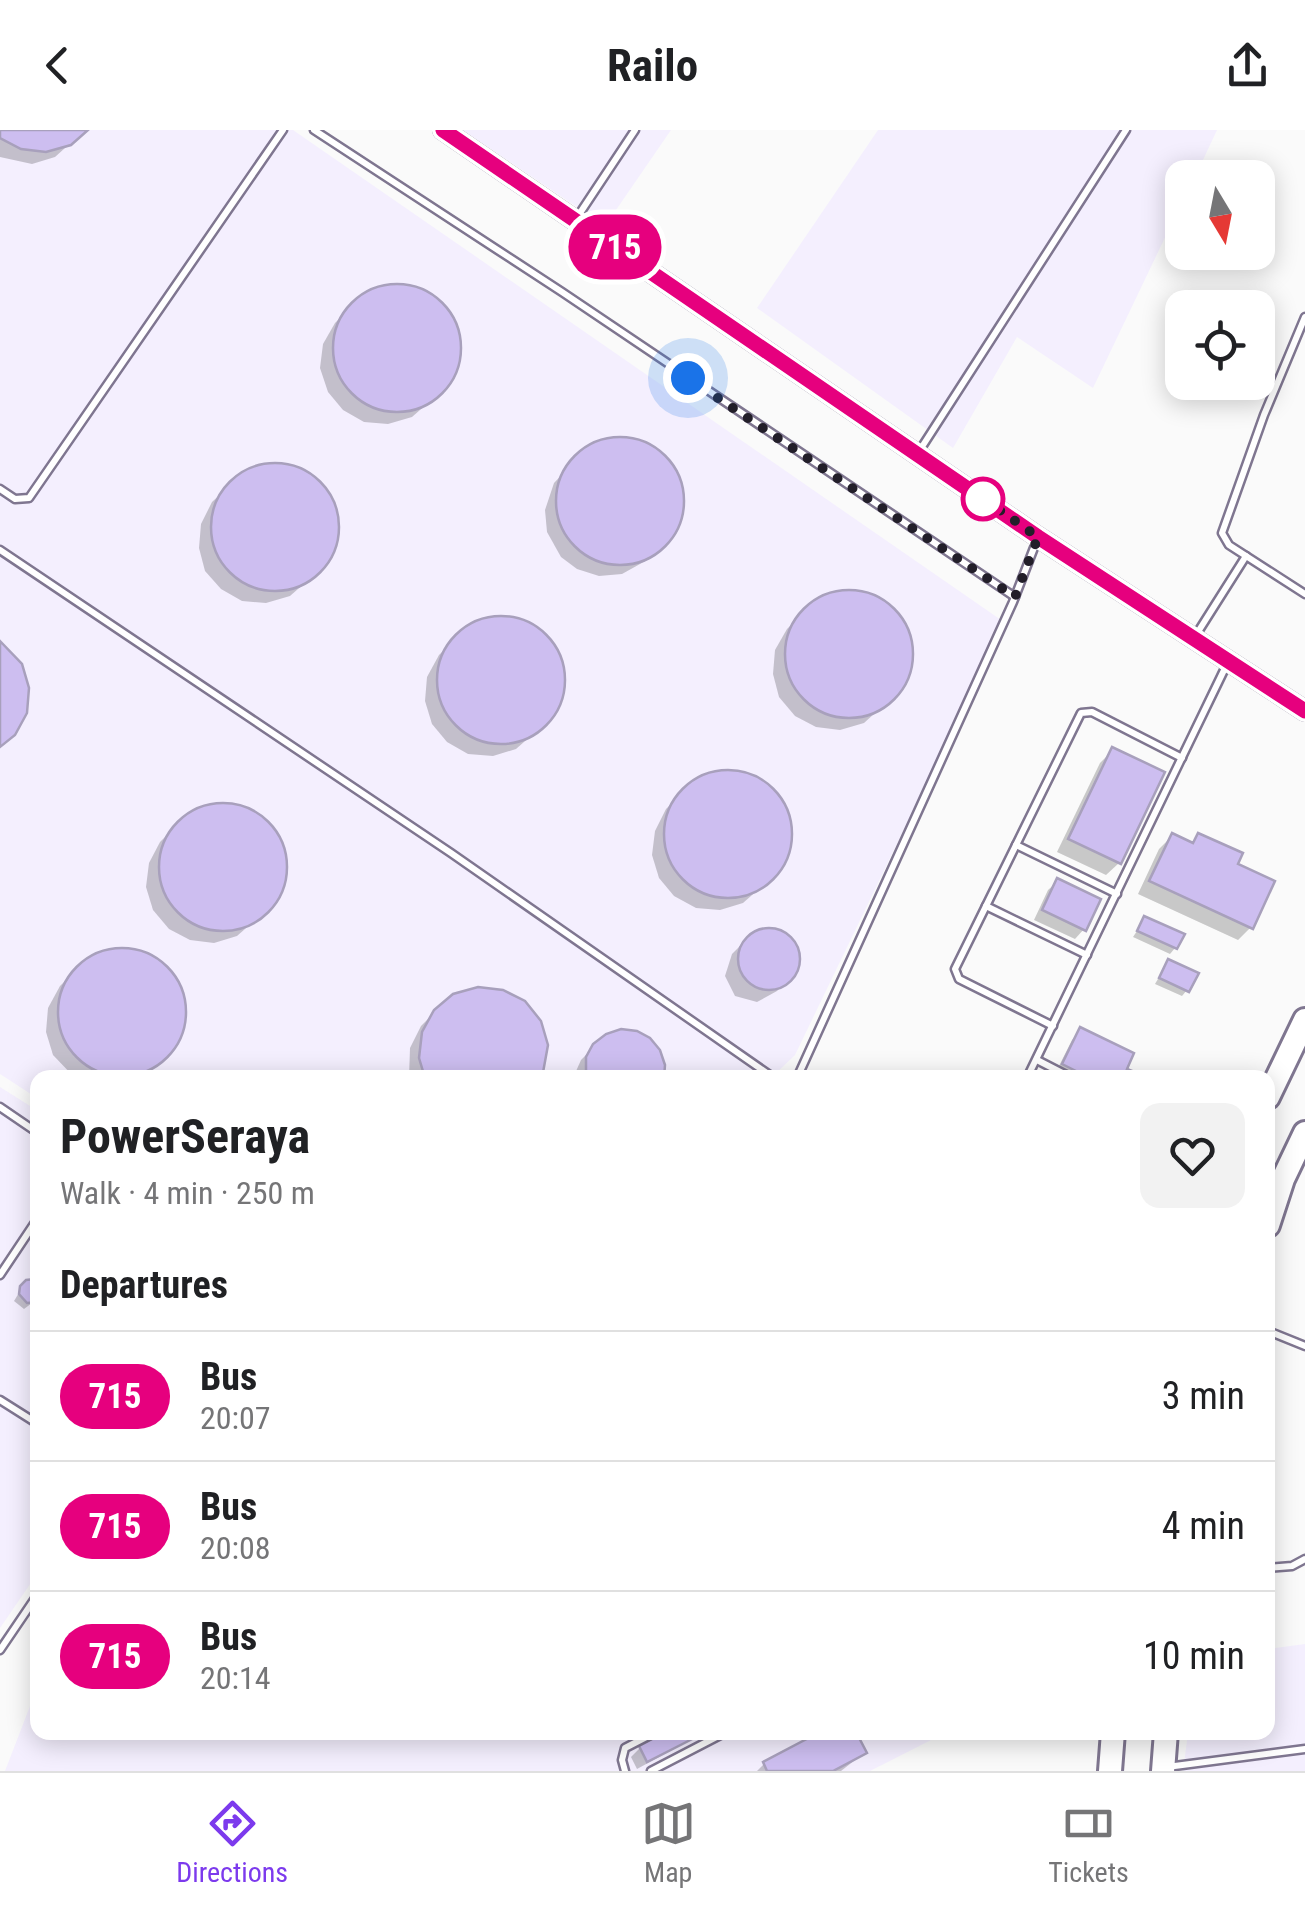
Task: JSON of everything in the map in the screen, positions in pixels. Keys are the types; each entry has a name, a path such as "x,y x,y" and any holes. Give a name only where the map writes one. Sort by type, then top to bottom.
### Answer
{"main road":[{"path":"1275,1082 1305,1020"},
{"path":"1275,1204 1305,1133"},
{"path":"1110,1771 1112,1740"},
{"path":"1163,1769 1165,1740"}],"street":[{"path":"444,130 1038,537 1305,710"}],"lane":[{"path":"0,489 16,500 30,498 283,130"},
{"path":"314,130 1015,597"},
{"path":"576,220 635,130"},
{"path":"918,454 1126,130"},
{"path":"1305,318 1222,533 1226,542 1305,594"},
{"path":"801,1070 1015,597 1038,537"},
{"path":"0,550 451,852 763,1070"},
{"path":"1194,638 1246,556"},
{"path":"1031,1070 1229,660"},
{"path":"1053,1026 956,976 955,969 1082,712 1092,712 1182,758"},
{"path":"1016,845 1117,894"},
{"path":"986,906 1087,956"},
{"path":"1037,1060 1056,1070"},
{"path":"0,1107 30,1128"},
{"path":"0,1275 30,1230"},
{"path":"1275,1335 1305,1346"},
{"path":"0,1400 30,1419"},
{"path":"1275,1567 1292,1566 1305,1559"},
{"path":"0,1650 30,1606"},
{"path":"626,1771 622,1760 624,1748 640,1740"},
{"path":"652,1771 711,1740"},
{"path":"1163,1769 1305,1749"}],"shaded area":[{"path":"0,130 293,130 1004,622 795,1055 779,1070 30,1070 30,1093 0,1074"},
{"path":"463,130 671,130 605,226"},
{"path":"878,130 1217,130 1203,160 1165,160 1165,238 1093,388 1017,337 953,448 757,308"},
{"path":"0,1087 30,1106 30,1584 0,1628"},
{"path":"1305,1644 1305,1771 1183,1771 1187,1740 1275,1740 1275,1648"},
{"path":"30,1706 30,1740 931,1740 870,1771 5,1771"}],"building":[{"path":"0,130 88,130 71,145 46,152 21,149 0,138"},
{"path":"397,284 421,289 442,303 456,324 461,348 456,372 442,393 421,407 397,412 373,407 352,393 338,372 333,348 338,324 352,303 373,289"},
{"path":"620,437 644,442 665,456 679,477 684,501 679,525 665,546 644,560 620,565 596,560 575,546 561,525 556,501 561,477 575,456 596,442"},
{"path":"275,463 299,468 320,482 334,503 339,527 334,551 320,572 299,586 275,591 251,586 230,572 216,551 211,527 216,503 230,482 251,468"},
{"path":"849,590 873,595 894,609 908,630 913,654 908,678 894,699 873,713 849,718 825,713 804,699 790,678 785,654 790,630 804,609 825,595"},
{"path":"501,616 525,621 546,635 560,656 565,680 560,704 546,725 525,739 501,744 477,739 456,725 442,704 437,680 442,656 456,635 477,621"},
{"path":"0,641 22,664 29,688 27,713 15,735 0,747"},
{"path":"1112,747 1165,772 1121,864 1068,839"},
{"path":"728,770 752,775 773,789 787,810 792,834 787,858 773,879 752,893 728,898 704,893 683,879 669,858 664,834 669,810 683,789 704,775"},
{"path":"223,803 247,808 268,822 282,843 287,867 282,891 268,912 247,926 223,931 199,926 178,912 164,891 159,867 164,843 178,822 199,808"},
{"path":"1172,833 1193,843 1198,833 1243,853 1238,864 1275,881 1253,929 1149,881"},
{"path":"1057,878 1101,899 1086,931 1042,910"},
{"path":"1144,916 1185,934 1177,949 1137,931"},
{"path":"769,928 791,937 800,959 791,981 769,990 747,981 738,959 747,937"},
{"path":"110,949 134,949 157,959 175,977 185,1000 181,1036 167,1057 148,1070 96,1070 77,1057 59,1024 59,1000 69,977 87,959"},
{"path":"1168,959 1199,973 1189,992 1159,978"},
{"path":"478,987 503,990 525,1001 541,1021 548,1045 543,1070 423,1070 419,1058 422,1032 434,1010 453,994"},
{"path":"1080,1027 1134,1053 1130,1070 1074,1070 1062,1064"},
{"path":"621,1029 650,1038 660,1050 665,1070 586,1070 586,1057 593,1044"},
{"path":"30,1280 30,1303 19,1294"},
{"path":"650,1740 690,1740 647,1762 639,1746"},
{"path":"805,1740 860,1740 867,1753 833,1771 767,1771 763,1762"}],"bus line":[{"name":"715","path":"443,130 1038,537 1305,711"}],"route":[{"path":"688,378 1015,597 1038,537 978,495 983,499"}]}
